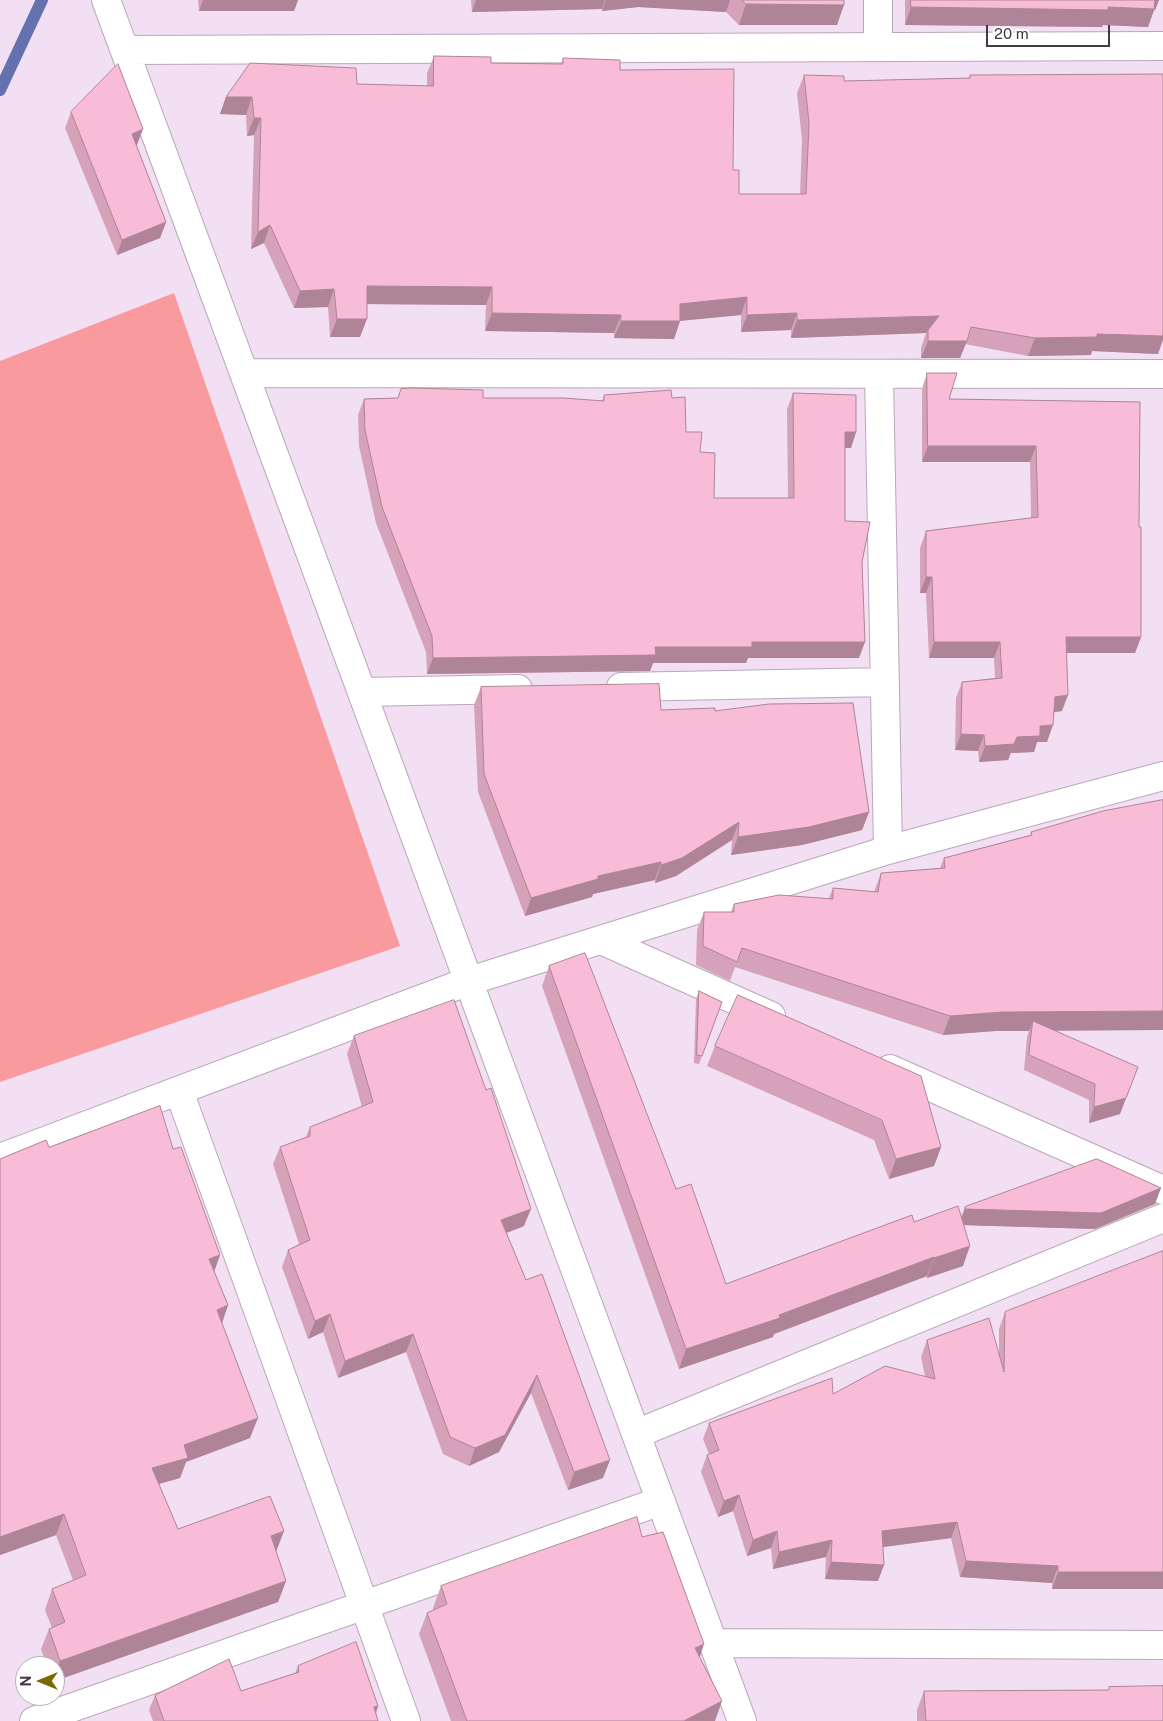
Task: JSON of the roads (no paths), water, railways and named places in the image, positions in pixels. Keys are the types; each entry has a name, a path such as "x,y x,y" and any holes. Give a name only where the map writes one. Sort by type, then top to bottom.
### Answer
{"street":[{"path":"106,0 742,1721"},
{"path":"878,0 878,47"},
{"path":"125,50 1163,46"},
{"path":"244,373 1163,374"},
{"path":"879,374 888,850"},
{"path":"599,688 885,682"},
{"path":"362,692 540,689"},
{"path":"0,1158 468,981 888,850 1163,776"},
{"path":"601,940 791,1025"},
{"path":"864,1057 1163,1190"},
{"path":"179,1090 406,1721"},
{"path":"636,1434 1163,1218"},
{"path":"34,1721 661,1501"},
{"path":"714,1643 1163,1645"}],"waterway":[{"path":"0,90 42,0"}]}
